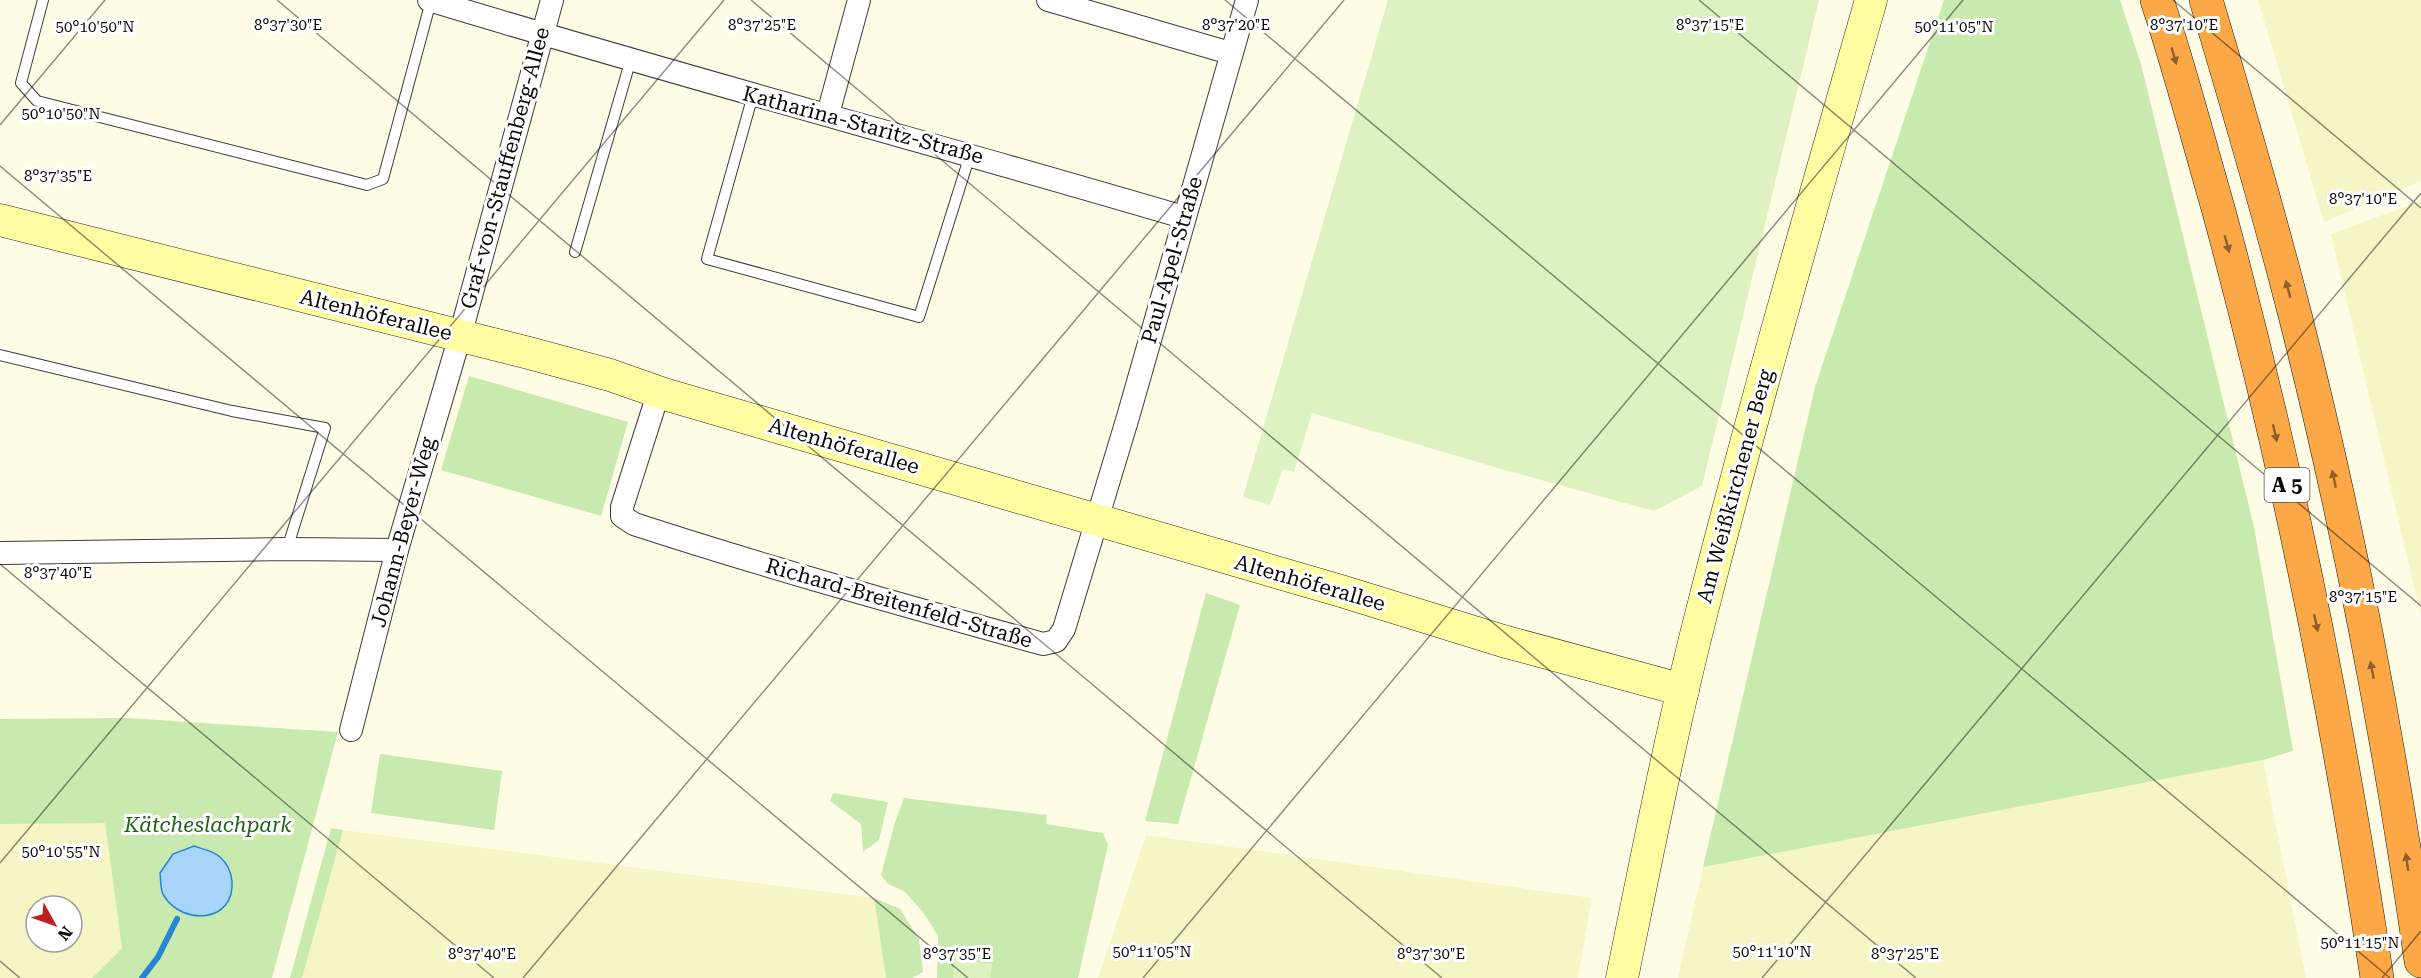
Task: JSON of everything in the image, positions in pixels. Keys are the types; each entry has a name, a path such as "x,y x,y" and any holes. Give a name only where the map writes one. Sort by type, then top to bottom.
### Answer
{"highway":[{"name":"A 5","path":"2157,0 2248,319 2290,499 2335,717 2354,822 2377,978"},
{"name":"A 5","path":"2206,0 2253,159 2295,315 2332,472 2385,733 2421,961"}],"street":[{"name":"Katharina-Staritz-Straße","path":"430,0 753,94 971,154 1183,217"},
{"name":"Graf-von-Stauffenberg-Allee","path":"460,336 552,0"},
{"path":"828,114 859,0"},
{"path":"1048,0 1230,53"},
{"name":"Paul-Apel-Straße","path":"1096,520 1128,417 1246,0"},
{"name":"Am Weißkirchener Berg","path":"1622,978 1683,690 1765,372 1871,0"},
{"name":"Altenhöferallee","path":"0,220 610,375 1503,641 1683,690"},
{"name":"Johann-Beyer-Weg","path":"351,730 397,550 435,456 460,336"},
{"name":"Richard-Breitenfeld-Straße","path":"658,391 616,509 634,524 814,580 1043,644 1056,641 1064,629 1096,520"},
{"path":"0,553 287,549 397,550"}],"lane":[{"path":"43,0 21,83 37,101 367,185 383,179 430,0"},
{"path":"575,252 631,59"},
{"path":"753,94 707,259 919,317 971,154"},
{"path":"0,355 232,411 325,428 287,549"}],"green space":[{"path":"1388,0 1819,0 1702,486 1654,511 1312,413 1294,472 1283,469 1270,505 1243,497"},
{"path":"1944,0 2120,0 2141,64 2254,527 2293,751 2263,760 1703,867 1815,387"},
{"path":"2258,0 2421,0 2421,181 2324,222"},
{"path":"2421,201 2421,616 2331,234"},
{"path":"469,376 628,422 601,516 441,470"},
{"path":"1206,593 1240,605 1178,824 1145,821"},
{"name":"Kätcheslachpark","path":"128,718 338,732 272,978 92,978 122,948 105,823 0,824 0,719"},
{"path":"380,754 502,771 494,830 371,813"},
{"path":"2263,760 2306,978 1678,978 1703,867"},
{"path":"833,793 888,802 879,840 863,852 861,824 830,801"},
{"path":"904,798 1047,815 1046,824 1103,833 1108,845 1078,978 937,978 938,936 923,912 904,891 888,884 881,875"},
{"path":"105,822 122,948 92,978 0,978 0,824"},
{"path":"331,828 343,830 302,978 290,978"},
{"path":"343,830 874,898 886,978 302,978"},
{"path":"1146,835 1592,898 1578,978 1098,978"},
{"path":"874,898 900,909 919,939 923,972 912,978 886,978"},
{"path":"955,959 992,964 990,978 953,978"}],"water":[{"path":"194,846 220,857 227,865 232,877 231,895 225,905 217,912 206,916 195,916 172,906 161,888 160,873 173,854"}],"waterway":[{"path":"142,978 158,957 177,919"}]}
